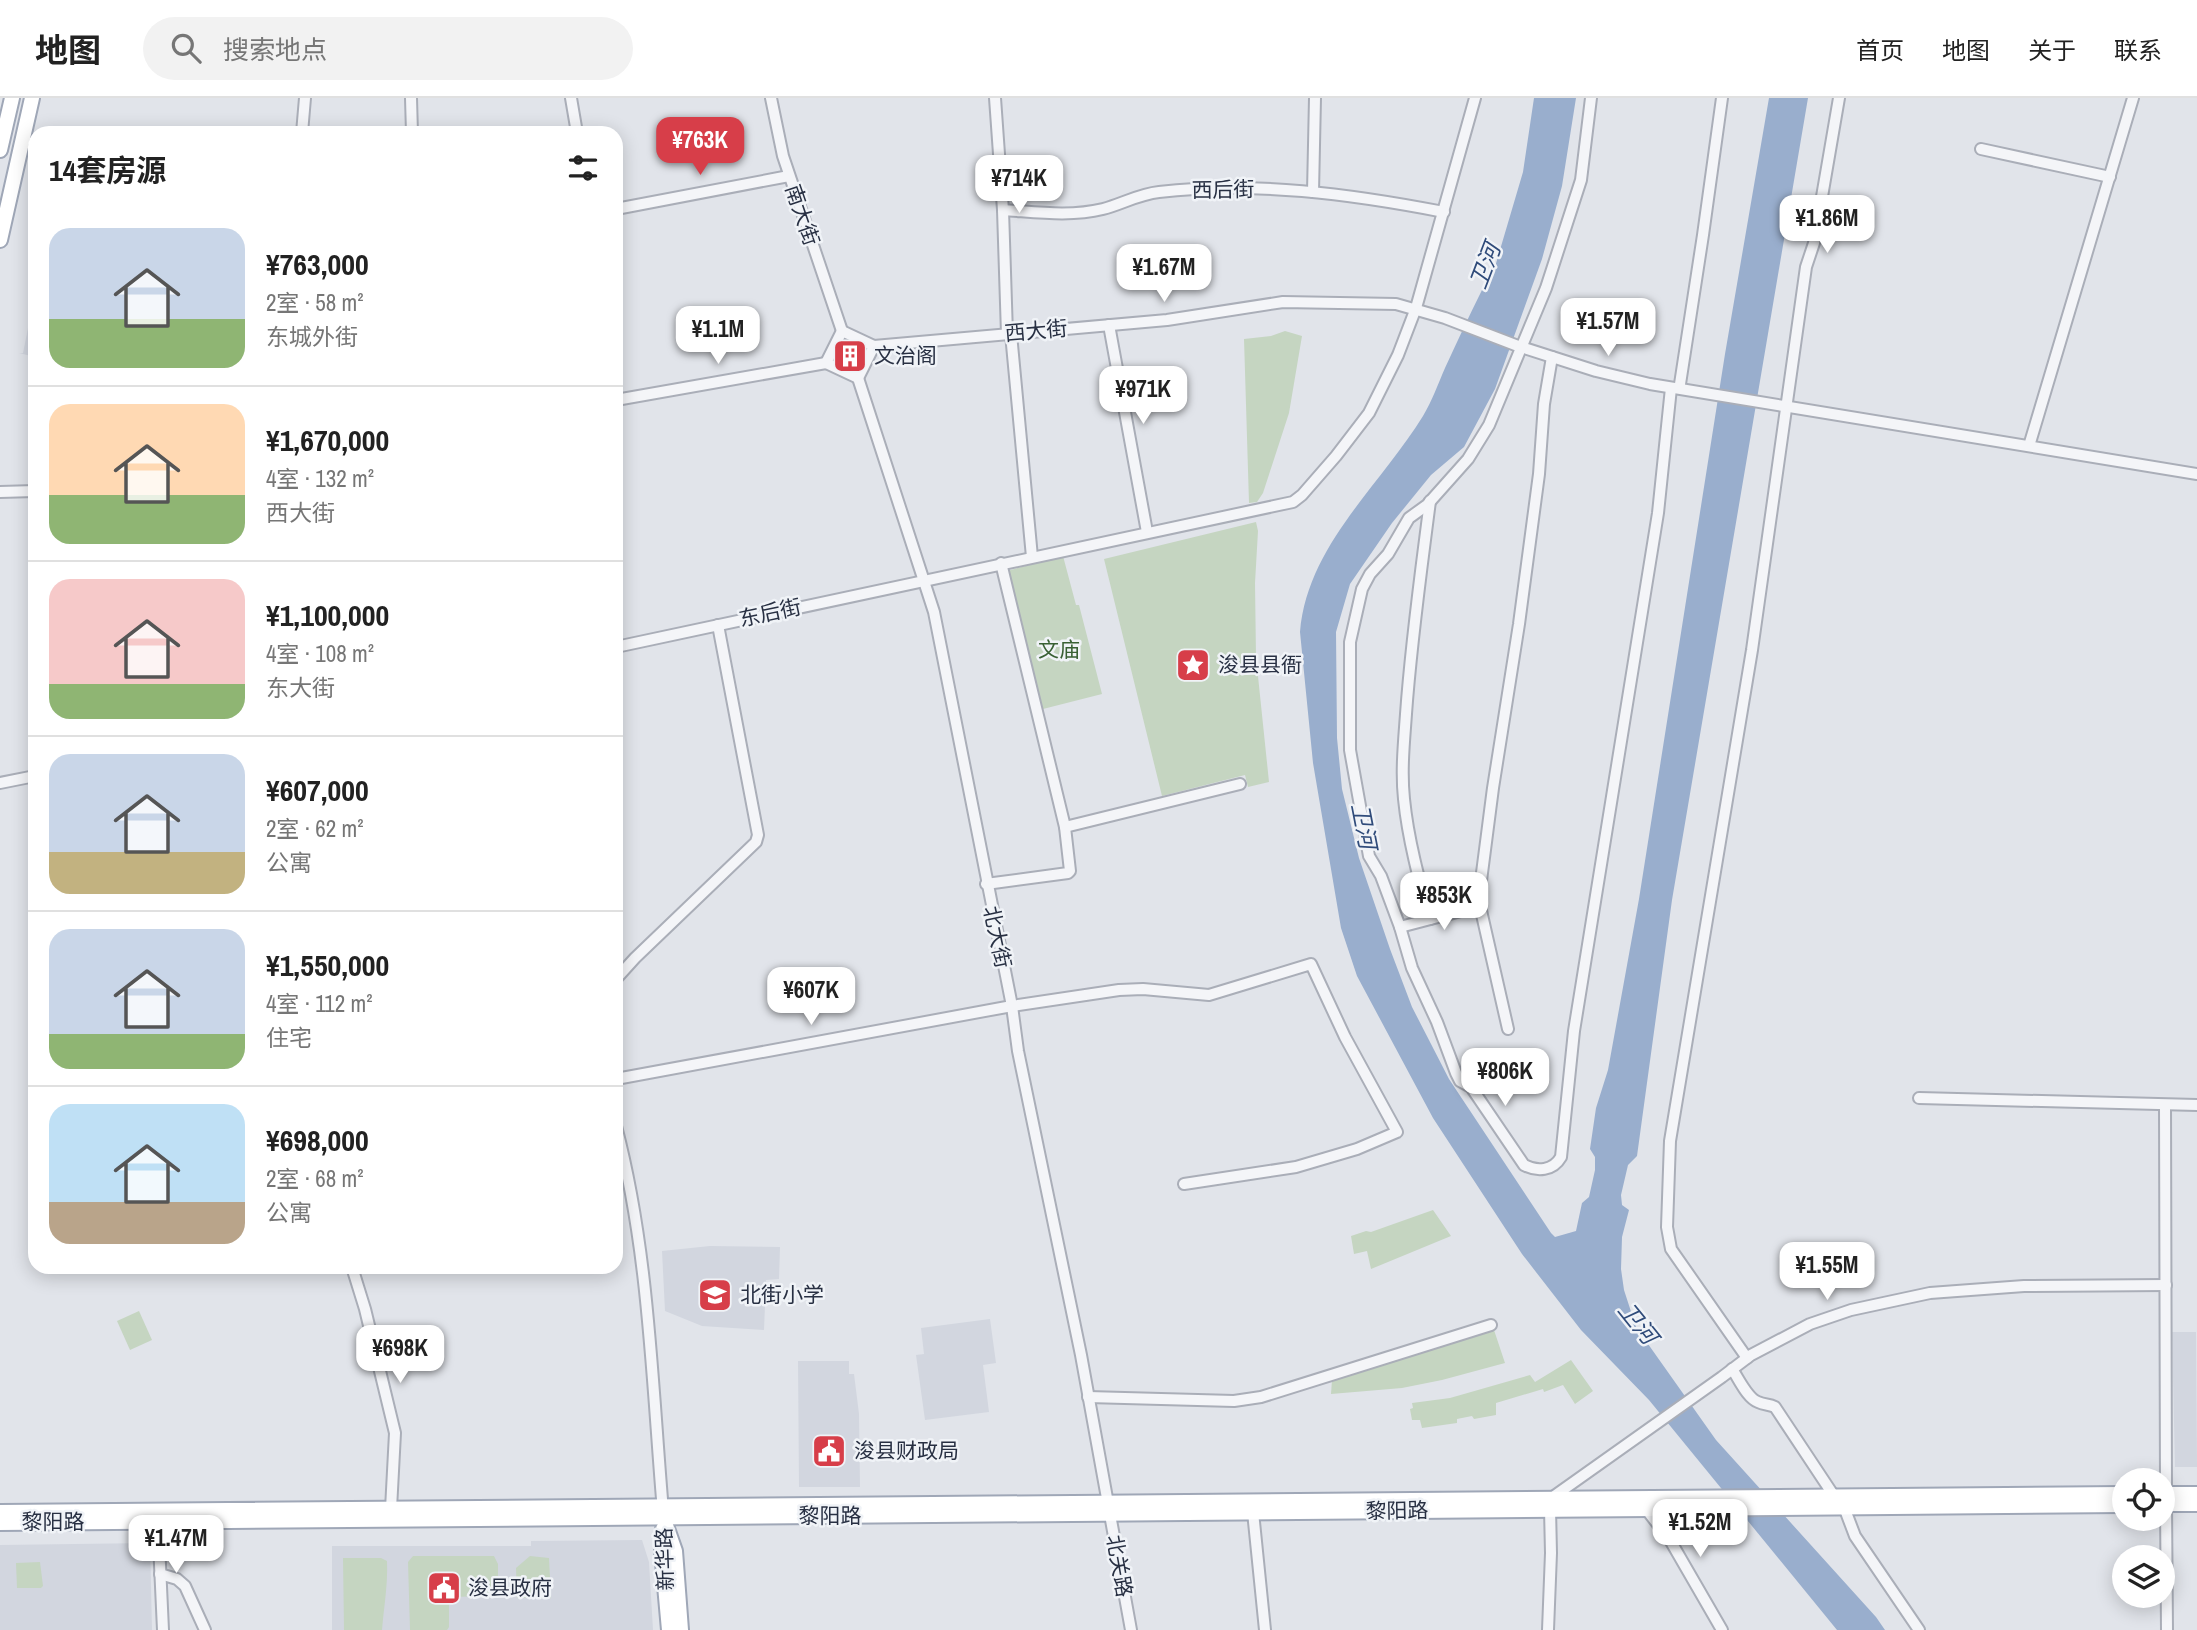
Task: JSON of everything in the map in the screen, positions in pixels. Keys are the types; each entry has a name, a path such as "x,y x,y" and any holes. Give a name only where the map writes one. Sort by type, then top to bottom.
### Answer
{"main road":[{"path":"0,150 12,98"},
{"path":"30,126 32,98"},
{"path":"0,240 28,146"},
{"path":"1834,1502 2112,1494"},
{"path":"2175,1497 2197,1494"},
{"path":"2175,1501 2197,1504"},
{"path":"1834,1502 2112,1505"},
{"name":"黎阳路","path":"0,1523 663,1512 1834,1502"},
{"name":"黎阳路","path":"1109,1508 1253,1512 1550,1504"},
{"name":"黎阳路","path":"0,1512 391,1509 663,1512"},
{"name":"新华路","path":"663,1512 662,1552 668,1630"},
{"name":"新华路","path":"663,1512 675,1551 681,1630"}],"street":[{"path":"303,126 305,98"},
{"path":"411,98 412,126"},
{"path":"570,98 576,126"},
{"name":"南大街","path":"771,98 789,176 842,331"},
{"path":"995,98 1009,334 1032,557"},
{"path":"1313,192 1315,98"},
{"name":"东后街","path":"623,645 1293,502 1336,456 1369,413 1398,355 1416,308 1475,98"},
{"path":"1591,98 1581,180 1546,288 1489,425 1468,459 1430,501 1409,518 1388,554 1366,581 1350,642 1350,750 1369,856 1381,876 1412,968 1461,1081 1471,1087 1524,1165 1532,1169 1546,1169 1557,1163 1561,1157 1574,1031 1722,98"},
{"path":"1747,1358 1671,1249 1667,1227 1670,1153 1752,650 1780,405 1806,267 1814,243 1839,98"},
{"path":"2029,446 2133,98"},
{"path":"1981,149 2110,177"},
{"path":"623,208 789,176"},
{"name":"西后街","path":"1003,210 1076,213 1101,209 1157,192 1227,189 1366,197 1444,212"},
{"name":"西大街","path":"874,346 1167,320 1283,302 1396,304 1448,318 1520,347 1596,371 1693,392 2197,474"},
{"path":"1109,325 1147,532"},
{"path":"623,399 826,363 858,379 874,346 842,331 826,363"},
{"path":"1508,1029 1480,906 1493,788 1519,624 1539,474 1544,404 1552,357"},
{"name":"北大街","path":"858,379 925,579 942,648 986,884 1012,1006 1018,1051 1109,1508"},
{"path":"0,492 28,491"},
{"path":"1430,501 1409,661 1403,761 1407,820 1430,919"},
{"path":"986,884 1070,871 1065,827 1001,563"},
{"path":"623,971 756,842 758,835 718,625"},
{"path":"0,783 28,777"},
{"path":"1065,827 1240,784"},
{"path":"1400,927 1480,906"},
{"path":"623,1078 1012,1006 1119,990 1143,989 1209,995 1311,964 1345,1037 1397,1132 1357,1149 1296,1167 1184,1184"},
{"path":"1919,1098 2197,1105"},
{"path":"2164,1468 2165,1105"},
{"path":"623,1159 636,1221 663,1512"},
{"path":"354,1274 395,1433 391,1509"},
{"path":"1548,1630 1550,1504 1747,1358 1810,1324 1851,1310 1930,1293 2024,1286 2166,1285"},
{"path":"1088,1397 1234,1401 1261,1397 1491,1325"},
{"path":"1732,1369 1751,1397 1775,1407 1855,1536 1919,1630"},
{"path":"1655,1505 1670,1540 1722,1630"},
{"name":"北关路","path":"1109,1508 1131,1630"},
{"path":"1253,1512 1265,1630"},
{"path":"158,1521 163,1630"},
{"path":"2165,1531 2167,1630"},
{"path":"160,1574 177,1579 185,1586 205,1630"}],"shaded area":[{"path":"28,328 28,355 19,353 23,353"},
{"name":"北街小学","path":"710,1246 780,1247 779,1279 766,1280 764,1330 702,1326 665,1311 662,1251"},
{"path":"990,1319 996,1363 983,1365 989,1412 925,1420 916,1355 924,1354 921,1328"},
{"path":"2172,1332 2196,1332 2197,1467 2175,1467"},
{"name":"浚县财政局","path":"798,1361 849,1361 849,1374 854,1374 859,1414 860,1487 799,1487"},
{"name":"浚县政府","path":"642,1540 649,1562 653,1630 332,1630 332,1546 531,1546 531,1541"},
{"path":"150,1543 152,1630 0,1630 0,1545"}],"green space":[{"path":"1285,331 1302,336 1289,413 1263,493 1257,502 1249,503 1244,339 1271,336"},
{"name":"浚县县衙","path":"1256,522 1256,657 1269,782 1248,787 1245,775 1162,796 1104,559"},
{"name":"文庙","path":"1063,556 1102,694 1043,709 1007,571"},
{"path":"1433,1210 1451,1236 1371,1269 1367,1251 1354,1254 1351,1236 1371,1232"},
{"path":"139,1311 152,1340 130,1350 117,1321"},
{"path":"1494,1330 1505,1363 1402,1388 1331,1394 1332,1380"},
{"path":"1571,1360 1593,1391 1575,1404 1563,1385 1496,1403 1496,1415 1474,1419 1472,1416 1457,1419 1457,1423 1422,1428 1420,1420 1412,1420 1412,1403 1450,1398 1530,1375 1535,1382"},
{"path":"413,1556 494,1556 498,1564 498,1594 449,1597 447,1630 410,1630 408,1562"},
{"path":"530,1556 549,1558 551,1598 517,1598 516,1568"},
{"path":"343,1558 381,1558 387,1561 382,1630 344,1630"},
{"path":"40,1562 43,1586 17,1588 16,1563"}],"water":[{"path":"1534,98 1576,98 1562,186 1542,259 1495,389 1464,447 1431,475 1392,523 1350,584 1336,632 1337,738 1342,789 1359,858 1390,949 1412,1007 1449,1079 1551,1233 1555,1237 1576,1231 1582,1203 1589,1197 1595,1170 1595,1157 1590,1149 1596,1108 1608,1070 1639,899 1725,354 1769,98 1808,98 1672,900 1637,1156 1628,1165 1621,1195 1622,1205 1629,1210 1622,1237 1621,1269 1624,1290 1636,1327 1716,1440 1885,1630 1837,1630 1649,1400 1581,1330 1522,1254 1433,1118 1357,976 1341,928 1313,763 1300,632 1306,601 1316,572 1331,544 1423,416 1482,290 1492,277 1523,172"}],"place":[{"name":"文治阁","path":"850,356"},
{"name":"浚县县衙","path":"1193,665"},
{"name":"北街小学","path":"715,1295"},
{"name":"浚县财政局","path":"829,1451"},
{"name":"浚县政府","path":"444,1588"}],"water label":[{"name":"卫河","path":"1485,266"},
{"name":"卫河","path":"1364,826"},
{"name":"卫河","path":"1638,1323"}]}
